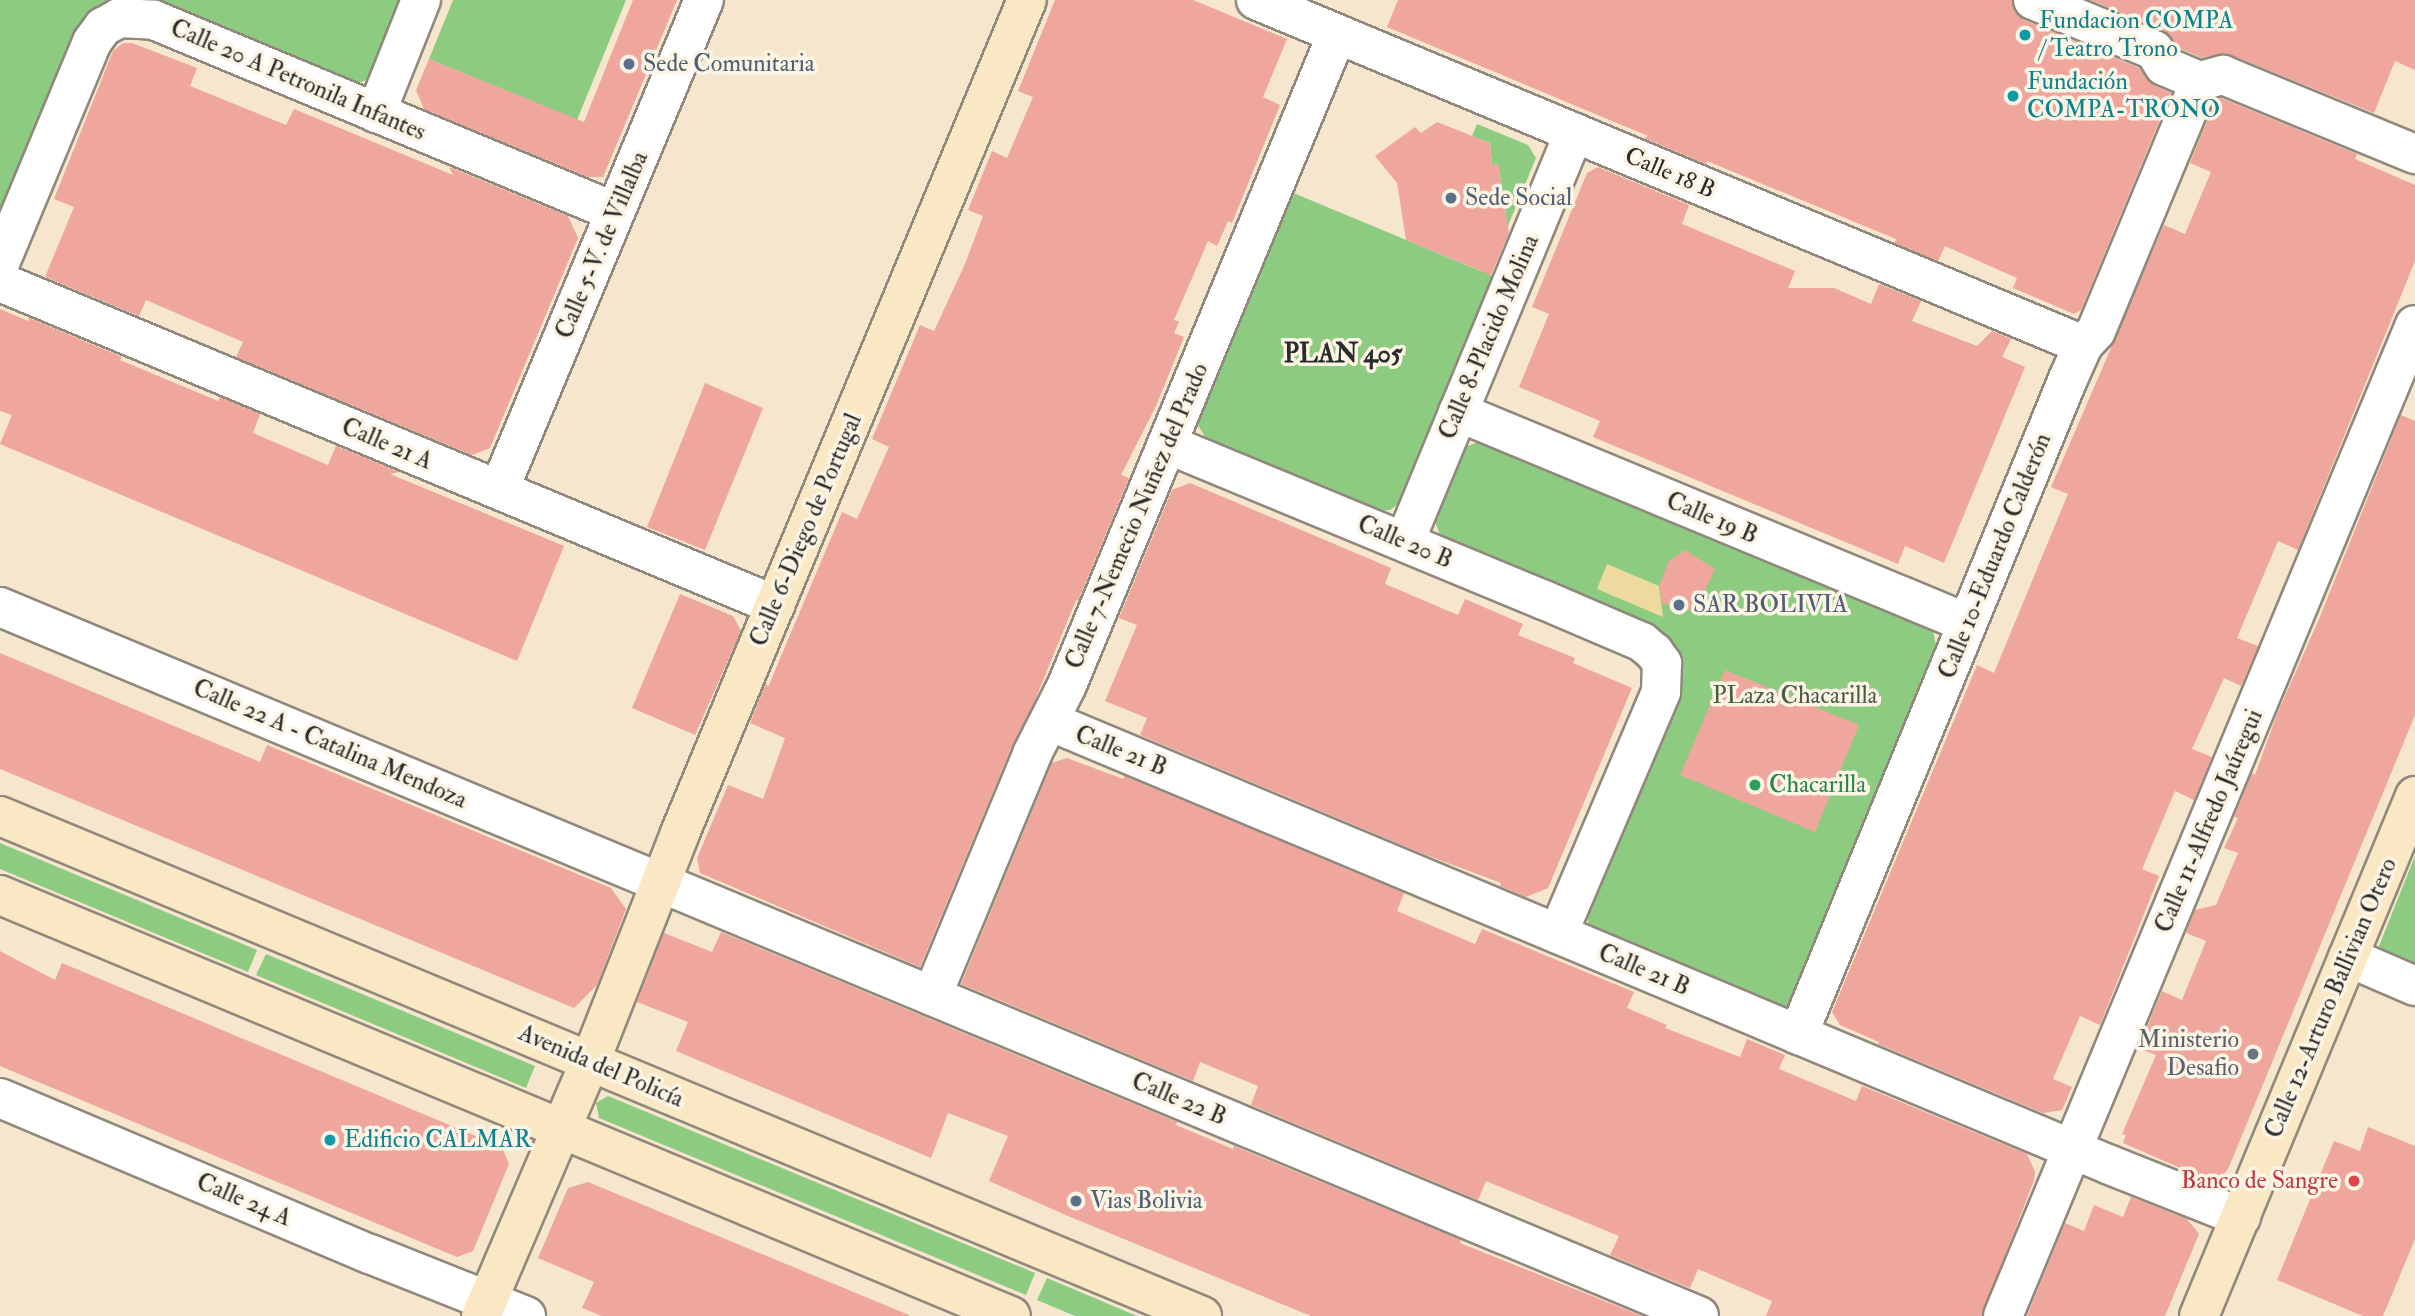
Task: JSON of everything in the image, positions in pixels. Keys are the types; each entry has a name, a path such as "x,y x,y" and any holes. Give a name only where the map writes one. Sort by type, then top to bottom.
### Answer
{"main road":[{"name":"Calle 6-Diego de Portugal","path":"560,1129 590,1062 660,883 1027,0"},
{"name":"Calle 12-Arturo Ballivian Otero","path":"2199,1316 2415,796"},
{"name":"Avenida del Policía","path":"0,816 1202,1316"},
{"path":"0,895 1012,1316"},
{"path":"484,1309 560,1129"}],"street":[{"path":"376,113 421,0"},
{"name":"Calle 5-V. de Villalba","path":"499,490 704,0"},
{"name":"Calle 18 B","path":"1256,0 2083,345"},
{"path":"2033,0 2154,50 2164,66 2216,74 2415,154"},
{"name":"Calle 20 A Petronila Infantes","path":"0,263 92,42 103,27 119,18 154,20 615,212"},
{"name":"Calle 7-Nemecio Nuñez del Prado","path":"932,996 1032,754 1049,722 1167,444 1337,34"},
{"name":"Calle 10-Eduardo Calderón","path":"1798,1035 2083,345 2096,331 2216,74"},
{"name":"Calle 8-Placido Molina","path":"1405,541 1574,133"},
{"name":"Calle 21 A","path":"0,282 775,605"},
{"name":"Calle 11-Alfredo Jaúregui","path":"2003,1316 2415,326"},
{"name":"Calle 19 B","path":"1458,412 1967,623"},
{"name":"Calle 20 B","path":"1167,444 1642,642 1662,663 1661,692 1558,934"},
{"name":"Calle 22 A - Catalina Mendoza","path":"0,607 660,883"},
{"name":"Calle 21 B","path":"1049,722 2241,1217"},
{"name":"Calle 22 B","path":"660,883 1699,1316"},
{"path":"2347,957 2415,986"},
{"name":"Calle 24 A","path":"0,1098 484,1309 526,1316"}],"green space":[{"path":"0,0 114,0 92,12 79,27 0,217"},
{"path":"149,0 402,0 370,79 355,84"},
{"path":"453,0 626,0 577,120 429,59"},
{"path":"1477,124 1528,145 1536,158 1488,274 1496,278 1401,502 1390,510 1377,511 1206,438 1197,424 1198,415 1291,192 1483,272 1506,212 1498,164 1492,165 1490,143 1472,136"},
{"name":"PLaza Chacarilla","path":"1487,442 1933,631 1937,650 1792,1003 1786,1008 1781,1009 1589,928 1587,916 1680,689 1681,667 1668,640 1649,625 1440,535 1434,519 1464,447"},
{"path":"0,843 257,950 248,972 0,869"},
{"path":"2415,856 2415,973 2380,952 2379,946"},
{"path":"266,954 535,1066 526,1088 256,975"},
{"path":"608,1096 1035,1273 1026,1295 599,1118 596,1103"},
{"path":"1047,1278 1137,1316 1075,1316 1037,1300"}],"sand":[{"path":"1607,564 1659,586 1663,617 1597,589"}],"building":[{"path":"633,0 677,0 603,177 588,177 424,109 416,90 429,59 584,122"},
{"path":"1055,0 1193,0 1287,39 1263,97 1280,105 1232,223 1228,221 1217,246 1208,241 1174,320 1179,322 1174,333 1184,337 1156,406 1121,475 1129,478 1033,705 1012,746 920,967 700,873 697,858 728,785 763,799 785,738 750,723 766,683 768,687 842,512 857,519 889,447 872,439 920,325 934,331 965,264 983,216 968,210 992,151 1007,158 1033,97 1018,91"},
{"path":"1398,0 2012,0 2015,13 2024,20 2139,68 2155,86 2171,93 2081,310 2074,314 2013,288 2017,278 1945,246 1938,261 1895,243 1896,239 1707,161 1706,164 1644,138 1648,136 1387,27"},
{"path":"2090,0 2415,0 2415,70 2395,61 2374,113 2231,55 2202,58 2179,48 2164,30"},
{"path":"123,43 132,43 197,68 190,86 286,125 294,109 453,175 449,167 568,216 578,238 490,448 472,455 236,357 243,342 146,300 139,316 45,277 74,207 54,199 113,51"},
{"path":"2221,98 2357,154 2355,159 2415,185 2415,261 2298,550 2278,541 2237,638 2258,646 2241,686 2224,678 2192,749 2212,757 2194,800 2175,791 2142,869 2159,876 2100,1025 2080,1016 2053,1079 2072,1087 2062,1110 2043,1113 1878,1044 1879,1042 1840,1025 1832,1012 1977,665 1994,673 2068,494 2051,487 2164,225 2185,234 2211,172 2190,163 2216,99"},
{"name":"Sede Social","path":"1437,122 1490,143 1492,165 1498,164 1509,233 1491,275 1406,240 1397,183 1375,156 1415,127 1421,133"},
{"path":"1598,167 1689,205 1682,224 1795,271 1788,288 1834,288 1871,304 1879,284 1921,301 1912,321 1977,346 1992,331 2011,339 2002,357 2025,367 1944,563 1905,546 1898,564 1593,437 1600,421 1519,387 1549,314 1532,307 1587,173"},
{"path":"0,309 28,321 29,318 122,357 120,360 218,401 220,397 260,414 253,433 328,465 336,446 399,472 390,474 564,546 517,661 0,444 12,415 0,411"},
{"path":"705,383 763,408 705,550 647,527"},
{"path":"2401,415 2415,421 2415,715 2229,1167 2223,1176 2210,1181 2123,1143 2126,1135 2122,1134 2156,1055 2140,1049 2141,1041 2162,991 2182,1000 2206,941 2186,933 2195,910 2216,905 2238,853 2224,848 2238,818 2234,817 2252,773 2255,775 2277,714 2319,619"},
{"path":"1190,483 1391,568 1385,584 1458,615 1465,599 1523,624 1518,635 1575,658 1573,663 1632,688 1548,888 1526,897 1500,886 1501,883 1421,853 1140,735 1147,718 1105,701 1137,625 1119,618 1172,490"},
{"path":"1685,550 1715,569 1695,611 1662,603 1659,586 1669,561"},
{"path":"680,594 733,616 741,631 695,735 632,708"},
{"path":"0,653 260,762 267,745 611,888 626,909 597,985 574,1008 0,769"},
{"path":"1725,670 1859,725 1815,832 1680,775"},
{"path":"1067,758 1123,779 1124,776 1404,893 1397,911 1475,944 1482,929 1634,992 1627,1008 1667,1025 1665,1028 1740,1057 1747,1039 1785,1055 1779,1069 1856,1101 1862,1086 2027,1154 2035,1172 2034,1180 1982,1316 1766,1316 1772,1301 1698,1269 1690,1288 1610,1255 1619,1236 1486,1181 1478,1200 1251,1105 1258,1086 1200,1062 1193,1081 961,984 1052,763"},
{"path":"721,932 1177,1122 1176,1125 1233,1149 1234,1146 1461,1240 1460,1243 1642,1316 1311,1316 1068,1216 989,1181 1008,1136 948,1113 931,1158 676,1051 688,1022 637,1002 664,933 712,952"},
{"path":"0,951 55,980 62,963 502,1147 509,1164 473,1251 457,1257 0,1066"},
{"name":"Banco de Sangre","path":"2368,1127 2415,1146 2415,1239 2383,1316 2363,1316 2277,1280 2334,1141 2360,1151"},
{"path":"588,1182 909,1316 602,1316 582,1308 594,1282 538,1258 568,1188"},
{"path":"2131,1197 2187,1219 2199,1234 2165,1316 2027,1316 2065,1223 2084,1231 2094,1205 2123,1217"}],"place":[{"name":"Fundacion COMPA / Teatro Trono","path":"2025,35"},
{"name":"Sede Comunitaria","path":"629,64"},
{"name":"Fundación COMPA-TRONO","path":"2013,96"},
{"name":"Sede Social","path":"1451,198"},
{"name":"SAR BOLIVIA","path":"1679,605"},
{"name":"Chacarilla","path":"1755,785"},
{"name":"Ministerio Desafio","path":"2253,1054"},
{"name":"Edificio CALMAR","path":"330,1140"},
{"name":"Banco de Sangre","path":"2354,1181"},
{"name":"Vias Bolivia","path":"1076,1201"}],"district":[{"name":"PLAN 405","path":"1343,355"}]}
